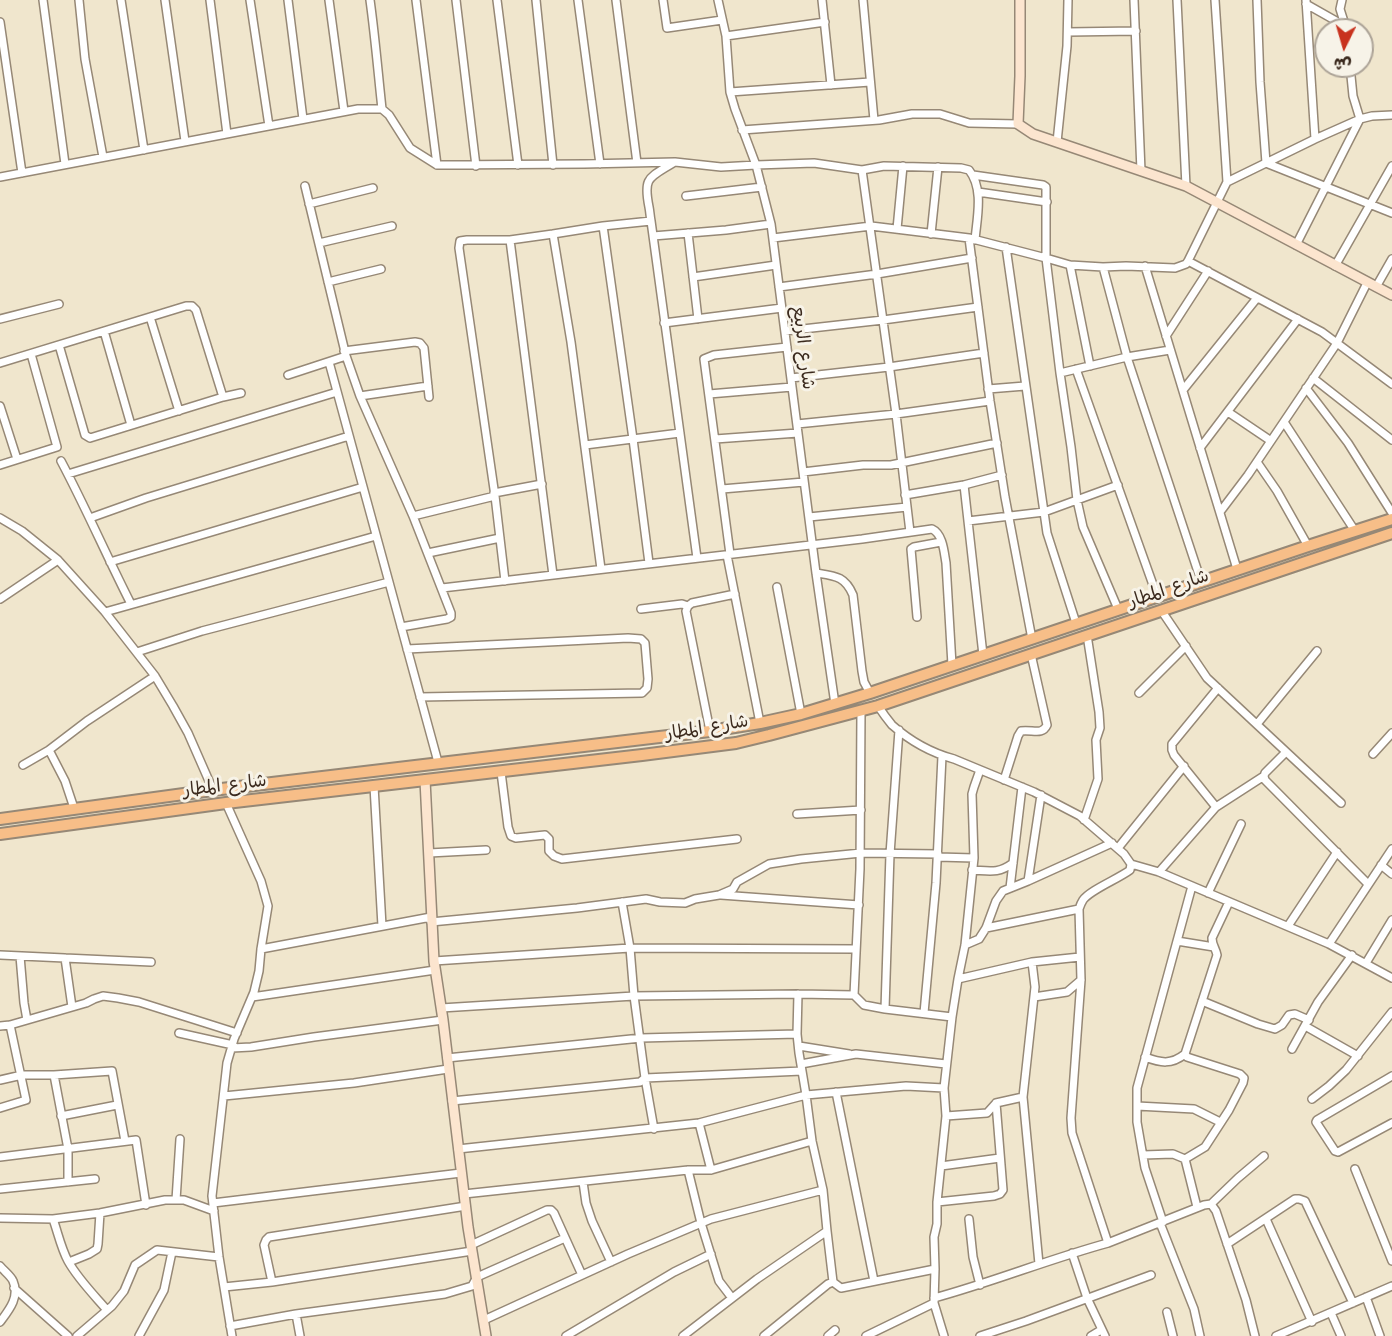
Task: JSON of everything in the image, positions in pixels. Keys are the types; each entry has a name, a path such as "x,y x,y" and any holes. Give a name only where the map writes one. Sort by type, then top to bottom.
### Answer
{"main road":[{"name":"شارع المطار","path":"0,819 213,790 656,738 760,723 801,714 870,693 1392,519"},
{"name":"شارع المطار","path":"0,833 226,803 735,743 878,706 1392,532"},
{"path":"1268,559 1265,566 1272,573"},
{"path":"1240,568 1248,574 1245,582"},
{"path":"998,650 996,657 1002,663"},
{"path":"979,671 980,656"},
{"path":"656,738 653,745 657,753"},
{"path":"628,741 633,748 631,756"},
{"path":"19,816 18,823 22,831"},
{"path":"0,826 0,833"}],"street":[{"path":"43,0 65,164"},
{"path":"79,0 85,59 103,157"},
{"path":"121,0 144,150"},
{"path":"165,0 185,141"},
{"path":"210,0 227,134"},
{"path":"250,0 269,126"},
{"path":"288,0 303,119"},
{"path":"328,0 344,111"},
{"path":"370,0 376,37 382,109 410,148 437,165 675,162 721,167 814,163 862,170 884,166 969,170 974,175 978,192 972,258 988,389 1032,639"},
{"path":"416,0 437,165"},
{"path":"456,0 476,166"},
{"path":"497,0 518,165"},
{"path":"536,0 553,165"},
{"path":"578,0 600,164"},
{"path":"616,0 637,163"},
{"path":"663,0 667,28 722,20"},
{"name":"شارع الربيع","path":"718,0 726,36 730,92 756,165 771,224 835,704"},
{"path":"822,0 831,85"},
{"path":"862,0 874,120"},
{"path":"1018,124 1020,0"},
{"path":"1057,142 1068,32 1068,0"},
{"path":"1134,0 1141,171"},
{"path":"1177,0 1186,186"},
{"path":"773,238 871,226 972,239 1070,265 1175,268 1185,264 1227,182 1215,0"},
{"path":"1257,0 1266,163"},
{"path":"1342,0 1340,9 1343,18"},
{"path":"1306,2 1315,139"},
{"path":"1306,2 1331,18"},
{"path":"0,22 22,172"},
{"path":"726,36 825,22"},
{"path":"1068,32 1136,31"},
{"path":"1296,245 1360,119 1351,78"},
{"path":"730,92 870,82"},
{"path":"0,177 344,111 382,109"},
{"path":"742,130 874,120 912,114 940,114 969,123 1018,124 1033,134 1186,186 1392,295"},
{"path":"1227,182 1360,119 1392,115"},
{"path":"675,162 650,178 647,182 646,195 697,558"},
{"path":"1266,163 1392,213"},
{"path":"897,229 903,166"},
{"path":"1335,266 1392,166"},
{"path":"932,234 938,167"},
{"path":"862,170 910,532"},
{"path":"974,175 1043,185 1046,188 1046,258 1077,500 1083,528 1118,609"},
{"path":"305,186 345,354 360,396 413,516 451,613 451,617 401,627"},
{"path":"686,196 762,187"},
{"path":"309,204 374,188"},
{"path":"978,192 1047,202"},
{"path":"505,581 459,248 460,241 510,240 651,221"},
{"path":"653,236 771,224"},
{"path":"319,243 392,226"},
{"path":"603,226 649,563"},
{"path":"688,233 698,319"},
{"path":"553,234 571,342 601,569"},
{"path":"510,240 553,575"},
{"path":"1006,247 1047,533 1076,623"},
{"path":"779,287 972,258"},
{"path":"1220,512 1257,462 1337,343 1371,285 1392,259"},
{"path":"1188,261 1322,332 1392,384"},
{"path":"693,276 776,265"},
{"path":"1070,265 1090,366"},
{"path":"1145,266 1220,512 1240,568"},
{"path":"1103,267 1127,357 1201,581"},
{"path":"328,282 381,270"},
{"path":"1166,336 1208,272"},
{"path":"1183,390 1257,298"},
{"path":"0,319 59,304"},
{"path":"0,363 192,306 196,309 223,397"},
{"path":"785,331 978,307"},
{"path":"664,323 782,308"},
{"path":"150,317 179,411"},
{"path":"1200,448 1298,319"},
{"path":"104,331 131,425"},
{"path":"288,375 329,362 345,354 415,342 420,343 424,348 429,397"},
{"path":"59,345 85,435 90,438 241,393"},
{"path":"760,723 735,594 704,358 787,347"},
{"path":"1060,373 1127,357 1170,350"},
{"path":"791,378 984,353"},
{"path":"0,465 57,447 31,354"},
{"path":"329,362 438,762"},
{"path":"1076,369 1157,596"},
{"path":"1313,378 1392,440"},
{"path":"360,396 428,386"},
{"path":"988,389 1025,386"},
{"path":"709,394 792,387"},
{"path":"1306,388 1348,443 1392,513"},
{"path":"68,474 337,392"},
{"path":"797,424 990,401"},
{"path":"0,406 17,459"},
{"path":"1228,412 1271,441"},
{"path":"1284,422 1355,531"},
{"path":"585,445 680,433"},
{"path":"715,440 798,433"},
{"path":"90,518 146,498 349,436"},
{"path":"803,472 864,465 891,465 997,443"},
{"path":"62,461 131,604"},
{"path":"1257,462 1277,491 1308,546"},
{"path":"905,495 964,485 1002,475"},
{"path":"722,489 804,482"},
{"path":"413,516 494,494 542,484"},
{"path":"968,522 1044,512 1118,484"},
{"path":"964,485 980,656"},
{"path":"110,562 363,487"},
{"path":"809,517 907,507"},
{"path":"0,519 22,531 58,560 105,612 155,676 188,733 213,790"},
{"path":"442,588 932,529 936,530 941,542 946,563 952,665"},
{"path":"105,612 376,536"},
{"path":"428,554 500,538"},
{"path":"918,617 911,549 941,542"},
{"path":"0,599 58,560"},
{"path":"816,573 833,575 842,579 849,586 853,595 864,682 870,693"},
{"path":"136,652 202,631 389,582"},
{"path":"777,587 801,714"},
{"path":"710,730 687,611 688,606 692,603 735,594"},
{"path":"641,609 682,604 688,606"},
{"path":"1161,610 1207,678 1341,803"},
{"path":"1084,820 1098,779 1096,740 1100,728 1087,635"},
{"path":"407,649 628,638 641,639 645,643 648,679 647,688 642,693 420,697"},
{"path":"1139,693 1186,646"},
{"path":"1257,724 1317,651"},
{"path":"1005,780 1021,731 1028,729 1040,732 1047,725 1031,654"},
{"path":"23,765 49,750 87,721 155,676"},
{"path":"1216,807 1174,755 1172,744 1218,688"},
{"path":"878,706 891,724 908,738 942,756 1041,795 1084,820 1124,854 1131,864 1159,872 1288,926 1352,955 1392,978"},
{"path":"854,995 861,854 861,711"},
{"path":"885,1009 890,854 898,730"},
{"path":"1373,754 1392,733"},
{"path":"49,750 65,781 74,808"},
{"path":"1159,872 1216,807 1264,776 1286,752"},
{"path":"924,1013 938,856 942,756"},
{"path":"964,945 979,939 1003,891 1115,846 1184,766"},
{"path":"943,1336 934,1301 934,1237 946,1116 944,1088 946,1064 964,945 974,858 972,794 980,770"},
{"path":"501,771 511,836 516,838 545,835 549,839 549,851 562,859 737,839"},
{"path":"1264,776 1265,780 1368,884"},
{"path":"425,780 434,966 443,1020 465,1206 486,1336"},
{"path":"374,786 382,926"},
{"path":"1010,888 1022,787"},
{"path":"1028,881 1041,795"},
{"path":"226,803 261,880 268,906 259,971 252,998 227,1063 212,1196 232,1336"},
{"path":"797,814 861,810"},
{"path":"1208,893 1241,825"},
{"path":"1329,944 1392,849"},
{"path":"429,853 486,850"},
{"path":"1288,926 1337,852"},
{"path":"719,895 733,889 737,882 769,864 801,859 861,854 974,858"},
{"path":"972,870 1003,870 1013,863"},
{"path":"1108,1243 1072,1133 1071,1118 1081,980 1079,909 1083,900 1130,870 1131,864"},
{"path":"1381,865 1392,873"},
{"path":"1192,886 1137,1088 1137,1122 1145,1168 1194,1309 1200,1336"},
{"path":"261,949 431,919 577,908 646,899 685,903 719,895 859,905"},
{"path":"622,902 654,1129"},
{"path":"1145,1057 1161,1062 1177,1060 1185,1054 1217,956 1212,938 1229,902"},
{"path":"986,928 1079,909"},
{"path":"1366,963 1392,920"},
{"path":"1177,941 1214,947"},
{"path":"252,998 434,966 630,948 856,949"},
{"path":"0,955 151,963"},
{"path":"1292,1048 1318,1002 1352,955"},
{"path":"20,956 27,1020"},
{"path":"958,979 1032,962 1080,957"},
{"path":"65,958 72,1007"},
{"path":"1032,962 1035,987 1023,1097 1039,1264"},
{"path":"1034,997 1067,992 1081,980"},
{"path":"441,1008 634,996 798,994 854,995 864,1005 952,1017"},
{"path":"798,994 797,1034 801,1068 807,1095 812,1141 823,1190 833,1282 841,1288 935,1269"},
{"path":"0,1026 72,1007 103,996 140,1002 237,1033"},
{"path":"1202,1001 1275,1029 1282,1025 1289,1015 1295,1014 1358,1056"},
{"path":"1312,1099 1346,1070 1392,1014"},
{"path":"178,1033 232,1047 251,1047 443,1020"},
{"path":"0,1108 26,1100 10,1025"},
{"path":"447,1058 641,1038 797,1034"},
{"path":"799,1046 946,1064"},
{"path":"452,1101 640,1082 645,1078 801,1068 856,1054"},
{"path":"1185,1054 1187,1057 1240,1074 1244,1078 1205,1147 1185,1159"},
{"path":"224,1096 354,1083 448,1069"},
{"path":"0,1080 21,1075 112,1071 124,1142"},
{"path":"54,1075 68,1149 68,1182"},
{"path":"1392,1076 1317,1120 1316,1125 1338,1152 1392,1123"},
{"path":"458,1149 699,1123 807,1095 906,1086 944,1088"},
{"path":"836,1092 874,1281"},
{"path":"946,1116 987,1113 996,1103 1023,1097"},
{"path":"937,1202 994,1196 1003,1190 996,1103"},
{"path":"61,1116 117,1105"},
{"path":"1137,1106 1194,1109 1220,1122"},
{"path":"699,1123 711,1170"},
{"path":"176,1200 180,1139"},
{"path":"0,1157 136,1140 146,1205"},
{"path":"464,1194 688,1170 711,1170 812,1141"},
{"path":"1143,1155 1173,1154 1185,1159"},
{"path":"866,1336 934,1301 1072,1253 1108,1243 1197,1207 1211,1204 1264,1156"},
{"path":"941,1166 1000,1158"},
{"path":"1185,1159 1197,1207"},
{"path":"1355,1168 1392,1261"},
{"path":"688,1170 701,1223 720,1281 732,1298"},
{"path":"0,1218 53,1219 100,1213 165,1200 184,1200 213,1207 461,1173"},
{"path":"0,1188 94,1179"},
{"path":"583,1182 592,1221 611,1262"},
{"path":"484,1320 711,1219 823,1190"},
{"path":"1227,1244 1299,1198 1305,1201 1353,1304"},
{"path":"1211,1204 1216,1211 1246,1300 1255,1336"},
{"path":"272,1282 264,1245 269,1238 465,1206"},
{"path":"225,1287 272,1282 472,1248 547,1210 554,1213 582,1275"},
{"path":"69,1262 97,1250 100,1213"},
{"path":"53,1219 69,1262 107,1310"},
{"path":"969,1219 973,1257 980,1286"},
{"path":"1266,1219 1312,1322"},
{"path":"683,1336 757,1279 827,1231"},
{"path":"230,1326 296,1314 445,1294 472,1286 477,1277 565,1238"},
{"path":"77,1336 112,1306 124,1291 135,1265 157,1250 219,1257"},
{"path":"139,1336 164,1290 172,1252"},
{"path":"1072,1253 1087,1298 1103,1333 1091,1336"},
{"path":"566,1336 674,1272 711,1254"},
{"path":"0,1266 13,1280 15,1293 12,1304 0,1322"},
{"path":"980,1336 1151,1275"},
{"path":"764,1336 833,1282"},
{"path":"1276,1336 1293,1333 1330,1313 1392,1286"},
{"path":"14,1288 68,1336"},
{"path":"1366,1297 1380,1336"},
{"path":"1167,1312 1173,1336"},
{"path":"1330,1313 1341,1336"},
{"path":"296,1314 300,1336"},
{"path":"828,1336 835,1330"}]}
